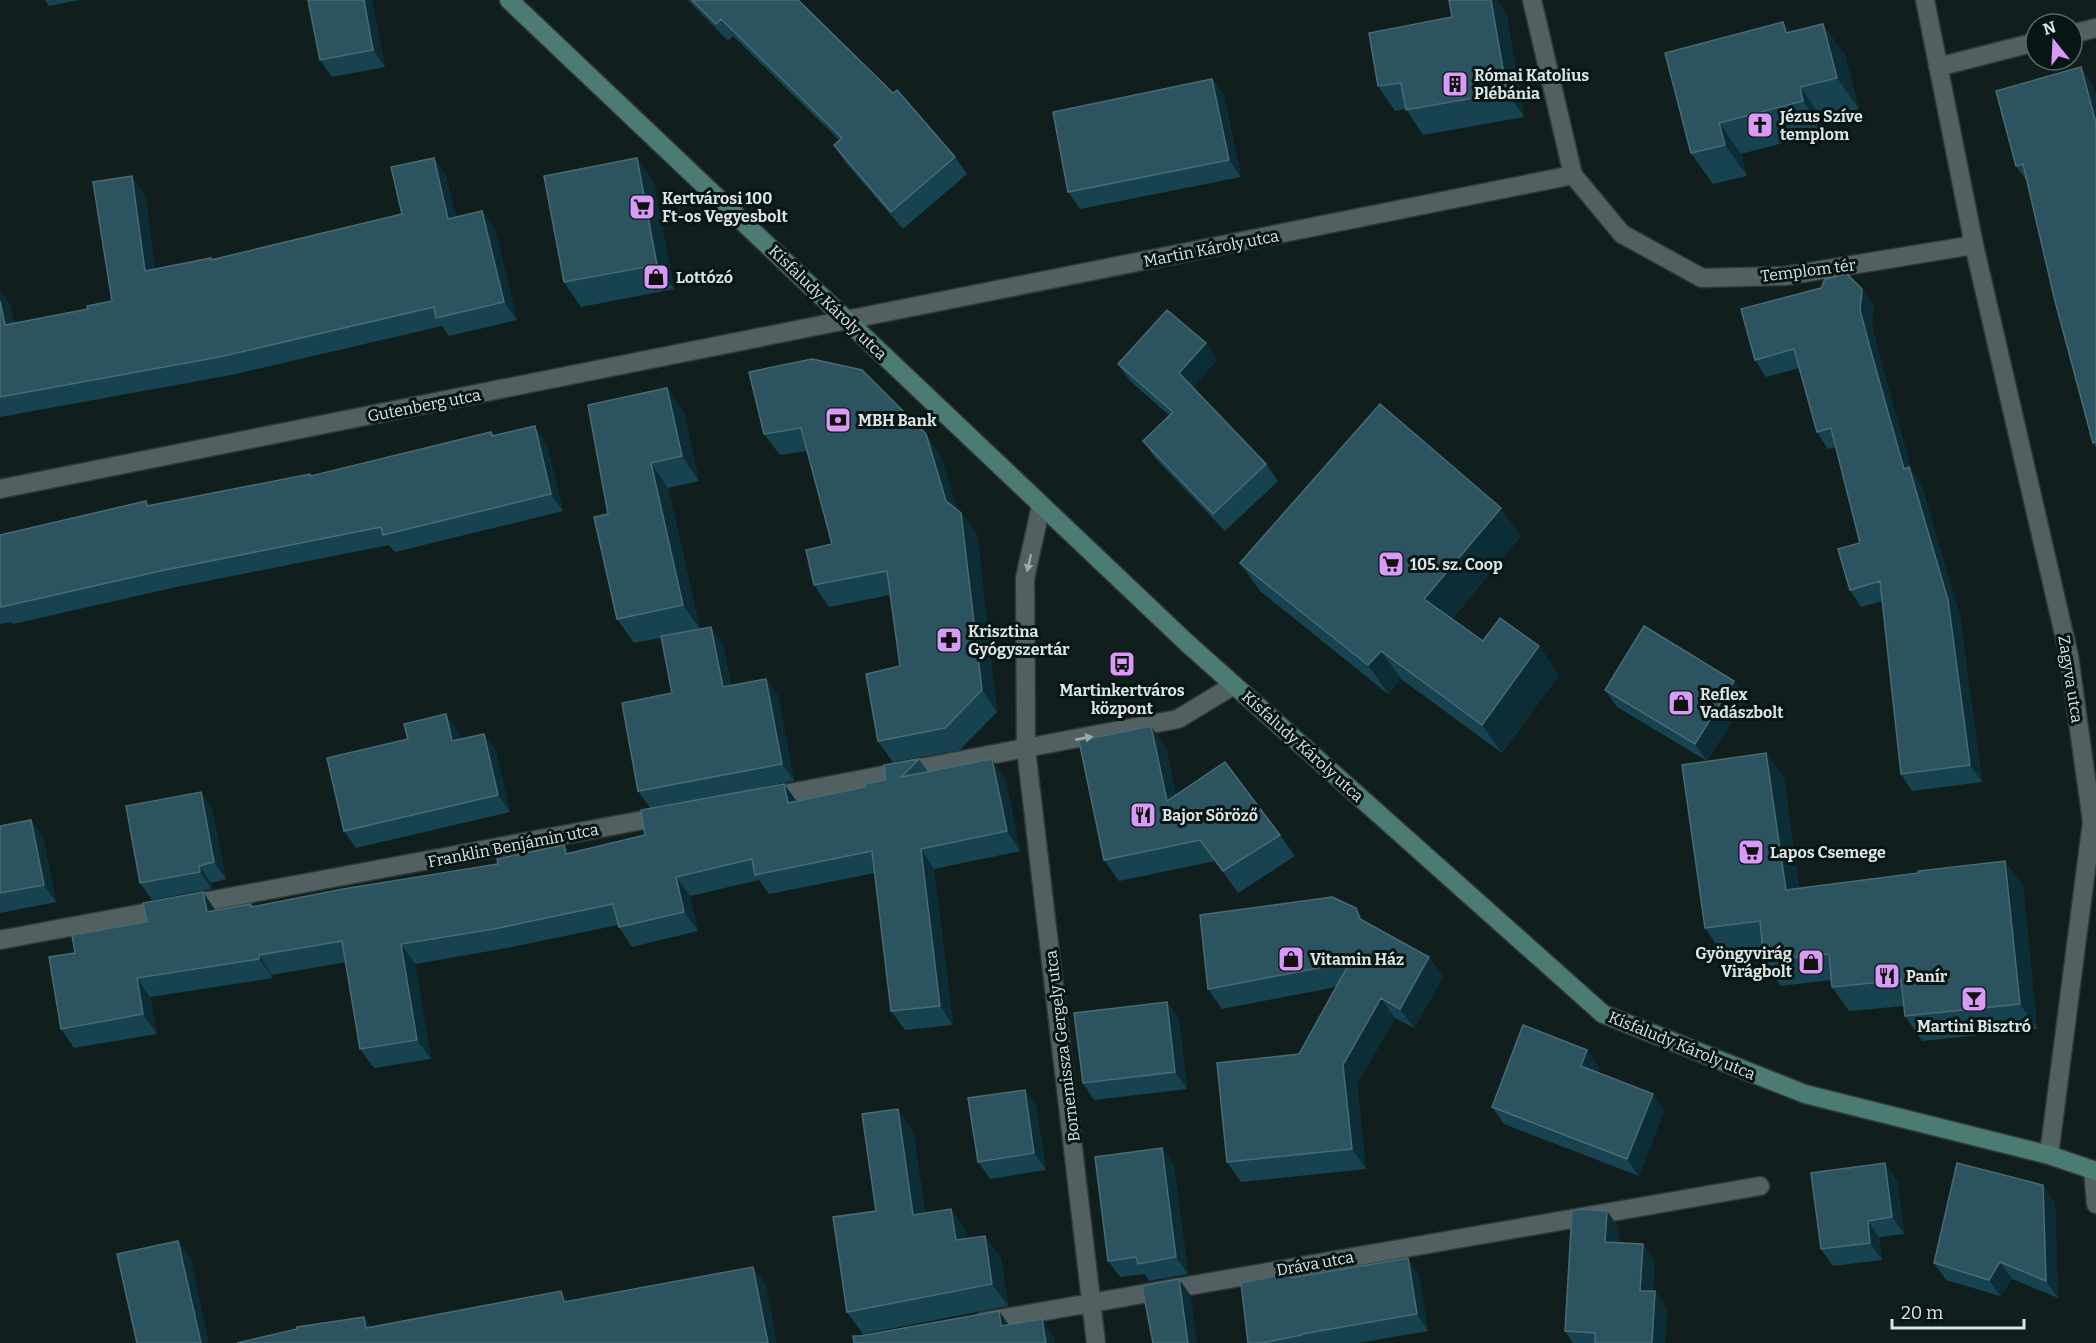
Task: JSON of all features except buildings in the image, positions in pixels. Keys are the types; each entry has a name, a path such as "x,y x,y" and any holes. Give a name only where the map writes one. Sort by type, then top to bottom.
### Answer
{"main road":[{"name":"Kisfaludy Károly utca","path":"509,0 1041,506 1234,685 1603,1014 1804,1094 2049,1155 2095,1170"}],"street":[{"name":"Templom tér","path":"1532,0 1573,175 1622,234 1702,278 1785,276 1974,245"},
{"path":"1925,0 1974,245"},
{"path":"1938,67 2024,45"},
{"name":"Martin Károly utca","path":"848,321 1573,175"},
{"name":"Zagyva utca","path":"1974,245 2069,656 2092,822 2049,1155"},
{"name":"Gutenberg utca","path":"0,489 848,321"},
{"path":"755,800 1026,749 1025,578 1041,506"},
{"name":"Kisfaludy Károly utca","path":"1026,749 1178,719 1234,685"},
{"name":"Bornemissza Gergely utca","path":"1026,749 1096,1343"},
{"name":"Franklin Benjámin utca","path":"0,940 684,813"},
{"path":"2095,1170 2096,1204"},
{"name":"Dráva utca","path":"964,1326 1760,1186"}],"place":[{"name":"Római Katolius Plébánia","path":"1455,84"},
{"name":"Jézus Szíve templom","path":"1760,125"},
{"name":"Kertvárosi 100 Ft-os Vegyesbolt","path":"642,207"},
{"name":"Lottózó","path":"656,277"},
{"name":"MBH Bank","path":"838,420"},
{"name":"105. sz. Coop","path":"1391,564"},
{"name":"Krisztina Gyógyszertár","path":"949,640"},
{"name":"Martinkertváros központ","path":"1122,664"},
{"name":"Reflex Vadászbolt","path":"1681,703"},
{"name":"Bajor Söröző","path":"1143,815"},
{"name":"Lapos Csemege","path":"1751,852"},
{"name":"Vitamin Ház","path":"1291,959"},
{"name":"Gyöngyvirág Virágbolt","path":"1811,962"},
{"name":"Panír","path":"1887,976"},
{"name":"Martini Bisztró","path":"1974,999"}]}
